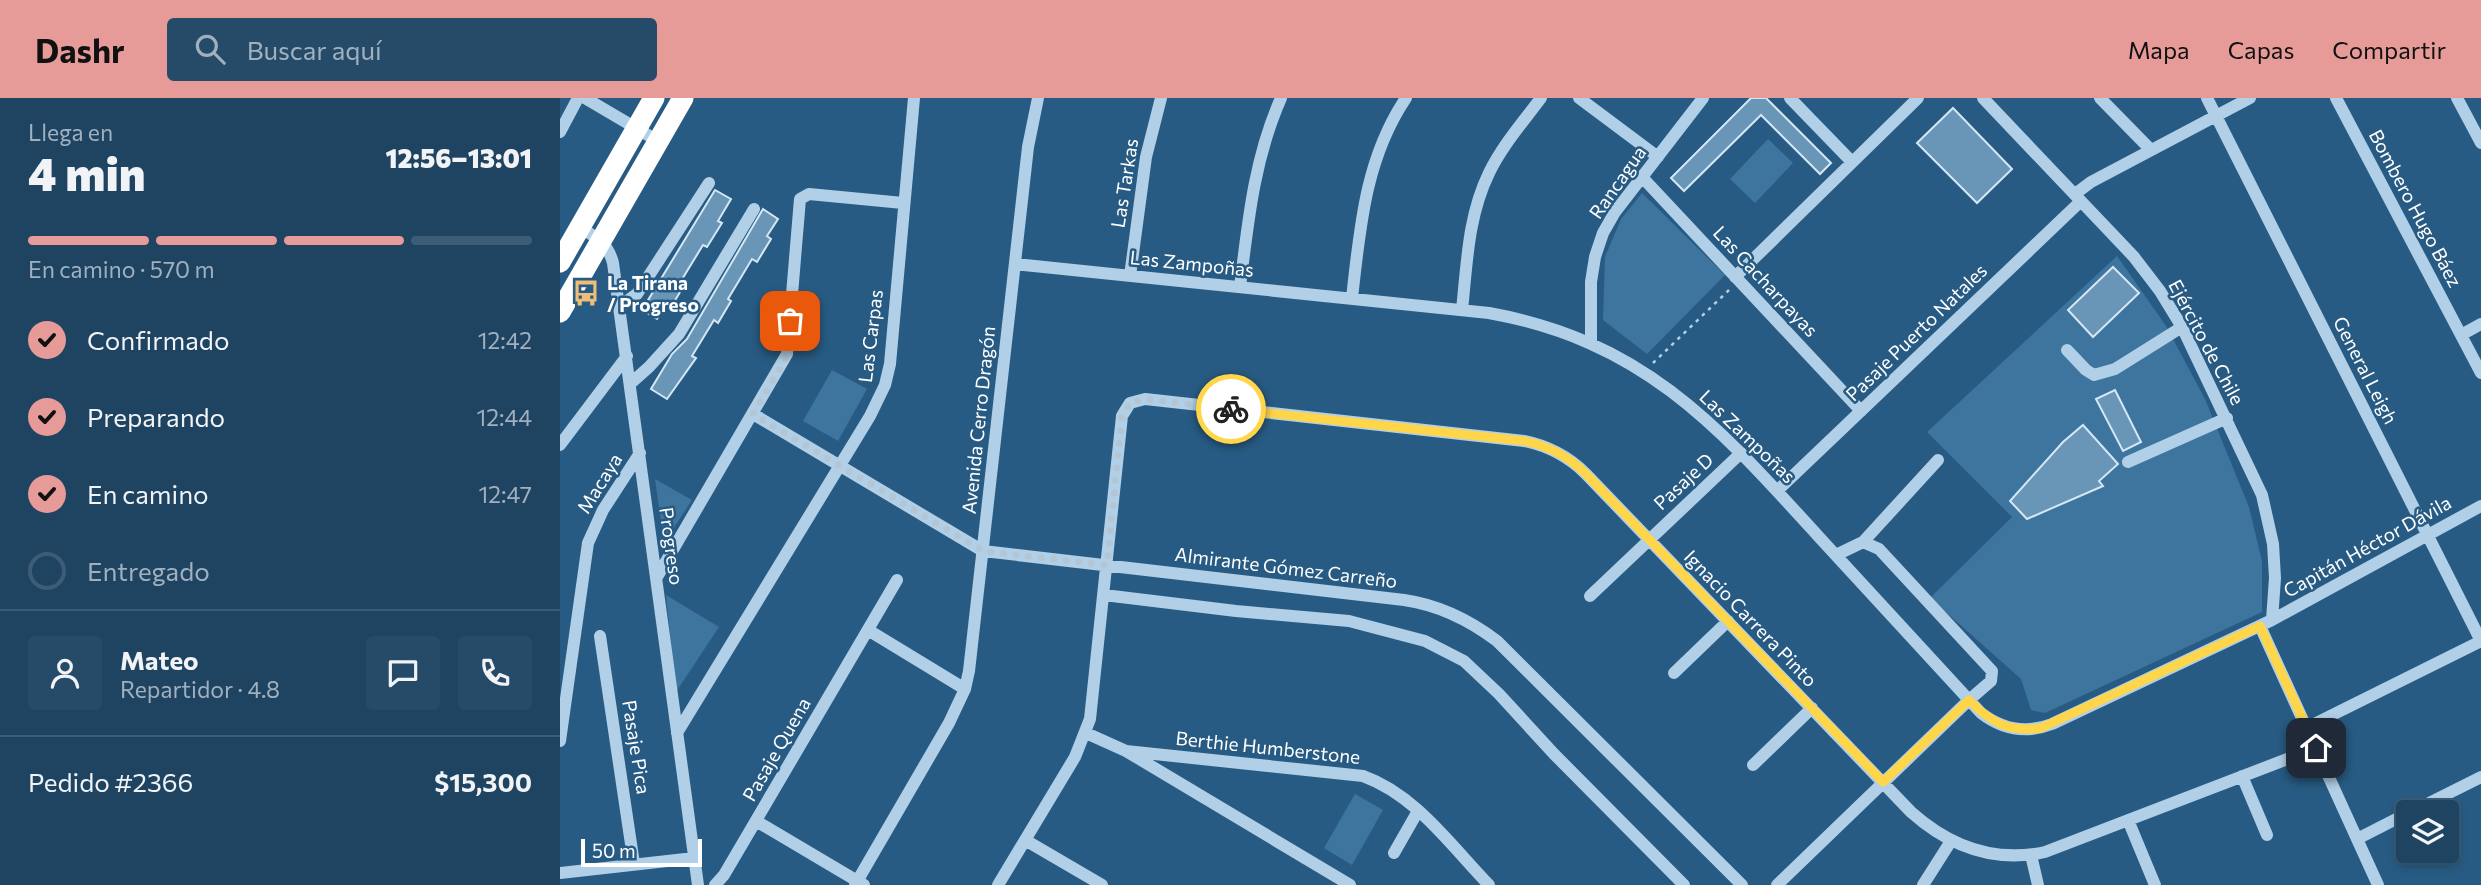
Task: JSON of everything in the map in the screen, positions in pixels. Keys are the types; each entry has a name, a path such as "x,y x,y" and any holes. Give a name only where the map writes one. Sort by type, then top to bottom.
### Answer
{"highway":[{"path":"560,262 654,98"},
{"path":"560,312 683,98"}],"street":[{"path":"560,132 578,98"},
{"path":"585,98 658,141"},
{"name":"Las Carpas","path":"677,733 870,416 885,385 890,364 914,98"},
{"name":"Avenida Cerro Dragón","path":"859,884 965,689 972,654 1028,147 1038,98"},
{"name":"Las Tarkas","path":"1130,276 1146,157 1161,98"},
{"path":"1240,287 1254,183 1268,131 1281,98"},
{"path":"1352,298 1367,185 1381,145 1406,98"},
{"path":"1462,310 1469,238 1482,188 1499,155 1541,98"},
{"path":"1580,98 1658,157"},
{"name":"Rancagua","path":"1591,342 1591,282 1595,257 1609,223 1703,98"},
{"path":"1790,98 1852,162"},
{"path":"1737,279 1918,98"},
{"name":"Ejército de Chile","path":"1983,98 2147,274 2182,327 2252,472 2269,519 2275,578 2266,623 2306,728 2378,885"},
{"path":"2100,98 2151,150"},
{"name":"General Leigh","path":"2207,98 2481,641"},
{"name":"Pasaje Puerto Natales","path":"1777,491 2091,182 2250,98"},
{"name":"Bombero Hugo Báez","path":"2336,98 2481,373"},
{"path":"2457,98 2481,142"},
{"name":"Las Cacharpayas","path":"1642,177 1861,411"},
{"path":"620,306 637,294 709,183"},
{"path":"657,577 787,354 800,199 809,194 903,203"},
{"path":"631,383 679,334 754,209"},
{"path":"579,227 601,240"},
{"name":"Progreso","path":"601,240 612,256 620,306 698,885"},
{"name":"Las Zampoñas","path":"1015,264 1462,310 1541,324 1591,342 1644,372 1698,412 1777,491 1969,700 1988,719 2006,728 2041,728 2266,623"},
{"path":"2461,335 2481,324"},
{"path":"2067,350 2094,375 2115,369 2182,327"},
{"path":"560,445 627,356"},
{"name":"Ignacio Carrera Pinto","path":"1107,565 1122,416 1130,403 1145,399 1539,444 1576,464 1924,824 1951,841 1990,854 2031,855 2045,852 2316,748"},
{"name":"Almirante Gómez Carreño","path":"753,414 983,551 1404,600 1436,607 1467,620 1497,641 1742,885"},
{"path":"2128,462 2227,418"},
{"name":"Macaya","path":"560,741 565,664 592,531 640,453"},
{"name":"Pasaje D","path":"1590,596 1741,453"},
{"path":"1836,555 1863,542 1938,460"},
{"name":"Capitán Héctor Dávila","path":"2266,623 2481,506"},
{"path":"1777,885 1991,681 1992,671 1879,549 1863,542"},
{"path":"998,885 1075,758 1086,733 1093,704 1107,565"},
{"name":"Pasaje Quena","path":"715,885 724,876 897,580"},
{"path":"1104,595 1349,621 1425,641 1464,661 1684,885"},
{"path":"1674,673 1728,621"},
{"path":"867,630 965,689"},
{"name":"Pasaje Pica","path":"600,636 635,864"},
{"path":"2306,728 2481,641"},
{"path":"1753,765 1812,709"},
{"name":"Berthie Humberstone","path":"1086,733 1126,751 1348,885"},
{"name":"Berthie Humberstone","path":"1126,751 1351,773 1388,786 1418,811 1489,885"},
{"path":"2242,776 2267,835"},
{"path":"2435,800 2481,777"},
{"path":"1394,853 1418,811"},
{"path":"2128,820 2155,885"},
{"path":"2357,839 2396,820"},
{"path":"756,821 859,884"},
{"path":"1026,840 1102,885"},
{"path":"1923,885 1951,841"},
{"path":"2031,855 2038,885"},
{"path":"563,877 635,864 694,858"}],"path":[{"path":"1644,372 1737,279"}],"shaded area":[{"path":"1768,139 1793,163 1755,203 1730,179"},
{"path":"1642,193 1725,275 1647,354 1603,320 1605,257 1621,219"},
{"path":"2117,256 2166,326 2205,399 2249,507 2262,561 2262,612 2045,713 2031,710 2021,679 1930,598 2012,517 1927,432"},
{"path":"832,370 867,389 838,441 803,421"},
{"path":"655,479 692,500 664,543"},
{"path":"666,595 719,627 676,692"},
{"path":"1355,794 1383,810 1352,865 1324,848"}],"building":[{"path":"1751,98 1766,98 1831,163 1820,174 1761,115 1684,191 1671,178"},
{"path":"1953,108 2012,169 1977,203 1917,143"},
{"path":"715,190 731,199 718,221 722,223 707,247 703,245 681,281 685,284 671,307 666,304 657,319 642,310"},
{"path":"763,209 778,219 767,236 771,239 757,262 752,259 728,299 731,301 718,323 714,320 692,356 696,358 667,399 651,389 672,354 687,339"},
{"path":"2113,267 2139,293 2093,337 2068,310"},
{"path":"2115,390 2141,442 2123,451 2096,399"},
{"path":"2083,425 2118,464 2099,481 2103,486 2027,519 2010,501 2063,442"}],"way so far":[{"path":"790,321 787,354 753,414 983,551 1107,565 1122,416 1130,403 1145,399 1231,409"}],"place":[{"name":"La Tirana / Progreso","path":"586,293"}],"route":[{"path":"1231,409 1524,441 1539,444 1566,456 1883,782 1969,700 1980,713 2006,728 2041,728 2260,626 2316,748"}]}
